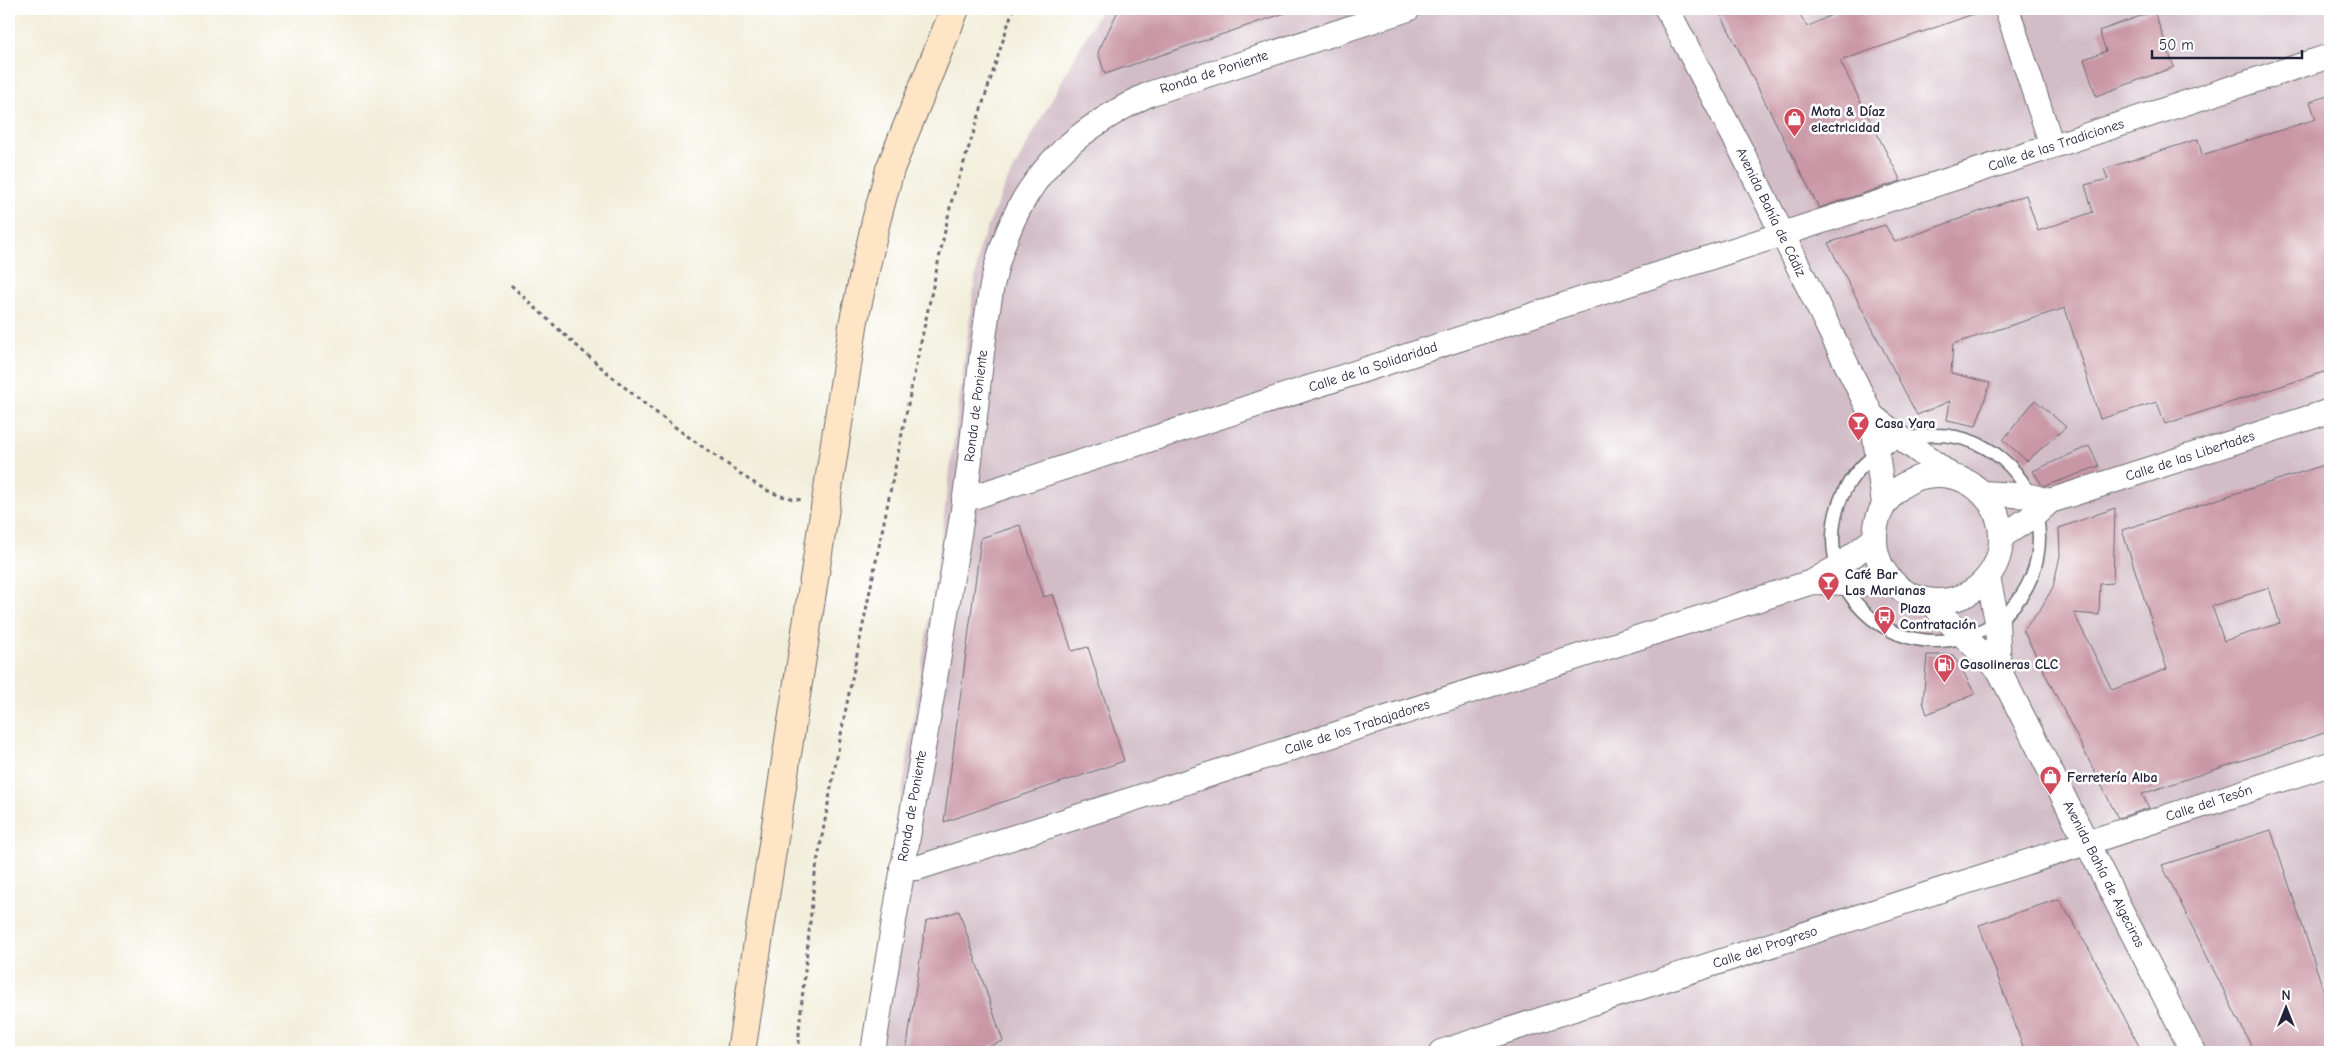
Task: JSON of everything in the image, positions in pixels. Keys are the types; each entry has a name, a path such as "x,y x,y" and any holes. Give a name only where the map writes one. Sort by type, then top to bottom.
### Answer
{"main road":[{"path":"741,1052 854,320 876,221 890,169 955,9"}],"street":[{"name":"Ronda de Poniente","path":"873,1052 964,500 991,281 1008,230 1035,180 1071,141 1114,111 1149,94 1408,9"},
{"name":"Avenida Bahía de Cádiz","path":"1668,9 1872,416 1884,504"},
{"path":"2007,9 2052,146"},
{"name":"Calle de las Tradiciones","path":"1781,234 2330,56"},
{"name":"Calle de la Solidaridad","path":"964,500 1781,234"},
{"name":"Calle de las Libertades","path":"2001,537 2039,504 2330,411"},
{"name":"Avenida Bahía de Cádiz","path":"1872,416 1953,476"},
{"path":"1936,474 1953,476 1968,482 1983,493 1994,509 2000,524 2001,537 1997,562 1988,576 1971,592 1952,600 1930,601 1911,596 1894,584 1882,569 1874,539 1877,520 1884,504 1897,490 1915,479 1936,474"},
{"name":"Calle de las Libertades","path":"1983,493 2039,504"},
{"path":"1840,574 1874,539"},
{"name":"Calle de los Trabajadores","path":"902,867 917,868 1840,574 1894,584"},
{"name":"Avenida Bahía de Algeciras","path":"1988,576 1997,621 2000,670"},
{"name":"Avenida Bahía de Algeciras","path":"1930,601 2000,670 2193,1052"},
{"name":"Calle del Tesón","path":"2088,842 2330,764"},
{"name":"Calle del Progreso","path":"1441,1052 2088,842"}],"lane":[{"path":"1929,435 1944,435 1974,442 1988,449 2012,468 2039,504 2039,545 2032,574 2018,600 1997,621 1964,636 1932,640 1916,638 1894,631 1861,608 1840,574 1833,537 1838,507 1851,480 1876,454 1903,440 1929,435"}],"path":[{"path":"799,1052 799,1029 815,874 845,713 916,365 951,203 970,138 1013,9"},
{"path":"511,285 600,368 666,422 772,494 787,499 826,502"}],"shaded area":[{"path":"1101,9 2330,9 2330,1052 862,1052 940,546 979,248 1005,185"}],"building":[{"path":"1119,9 1291,9 1291,11 1105,74 1098,52"},
{"path":"1718,9 1797,9 1807,27 1843,9 1981,9 1982,11 1840,61 1901,181 1819,208"},
{"path":"2154,11 2174,67 2096,96 2084,59 2106,51 2099,31"},
{"path":"2330,95 2330,370 2165,424 2157,402 2100,419 2065,308 1953,344 1951,373 1990,383 1976,426 1947,420 1950,401 1917,415 1828,243 1885,225 1895,242 2026,195 2038,231 2093,212 2085,185 2108,179 2104,169 2198,139 2202,155 2316,119 2310,102"},
{"path":"2035,400 2066,427 2027,461 2003,440"},
{"path":"2089,446 2099,466 2046,486 2042,485 2033,471"},
{"path":"2330,463 2330,731 2142,794 2149,808 2118,818 2023,630 2040,610 2053,587 2060,556 2059,528 2115,508 2113,583 2100,584 2099,615 2074,613 2112,690 2167,669 2122,530","holes":["2269,588 2280,623 2224,641 2212,606"]},
{"path":"1020,525 1044,597 1053,594 1072,651 1088,647 1124,761 944,822 981,538"},
{"path":"1927,655 1954,655 1975,694 1927,714 1923,702"},
{"path":"2271,830 2330,1010 2330,1052 2254,1052 2162,865"},
{"path":"2059,899 2093,956 2142,1052 2025,1052 1979,925"},
{"path":"959,911 1003,1041 974,1052 906,1052 926,921"}],"place":[{"name":"Mota & Díaz electricidad","path":"1795,138"},
{"name":"Casa Yara","path":"1859,442"},
{"name":"Café Bar Las Marianas","path":"1829,601"},
{"name":"Plaza Contratación","path":"1884,635"},
{"name":"Gasolineras CLC","path":"1944,683"},
{"name":"Ferretería Alba","path":"2051,796"}]}
